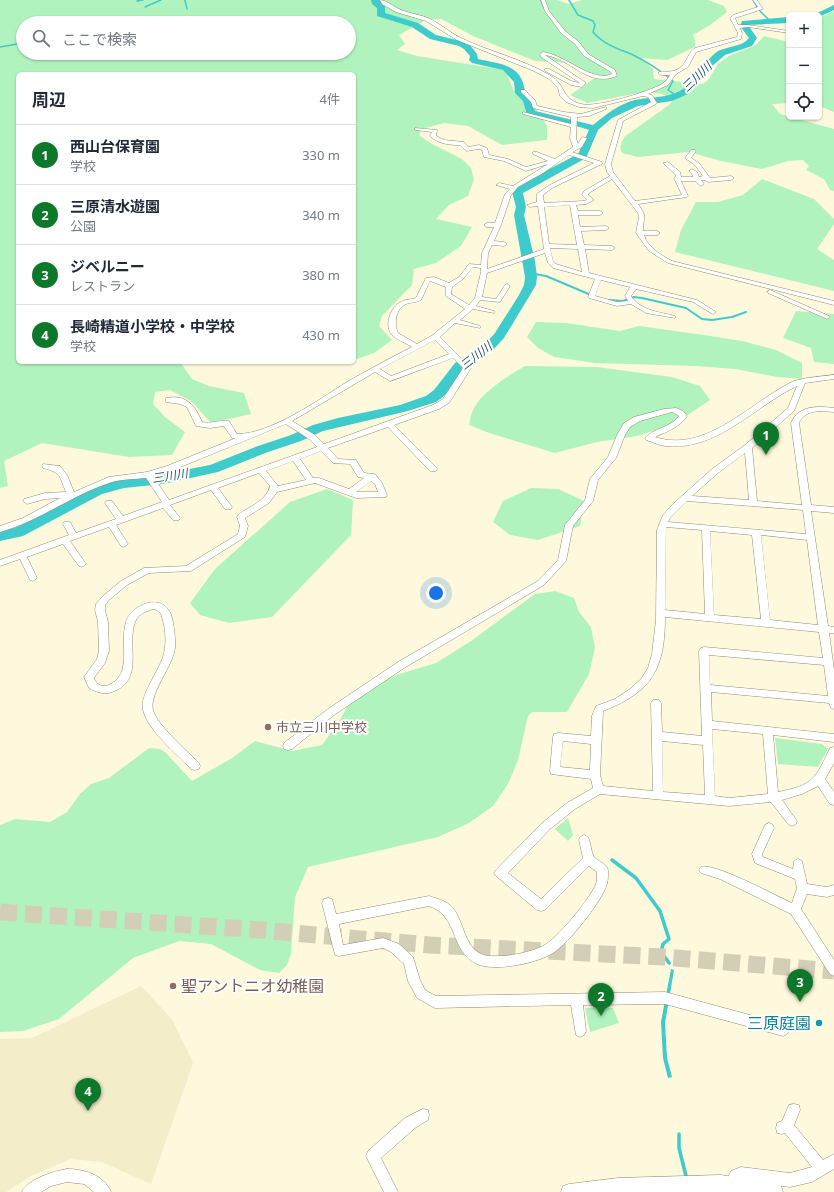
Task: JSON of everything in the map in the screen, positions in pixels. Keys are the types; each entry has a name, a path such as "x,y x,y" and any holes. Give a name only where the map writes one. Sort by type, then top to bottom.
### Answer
{"main road":[{"path":"569,1192 618,1186 732,1184 775,1192"}],"street":[{"path":"382,0 384,3 398,11 428,20 459,39 527,66 551,78 560,87 563,96 568,101 577,105 593,106 643,94 666,84 668,76 686,66 697,48 739,38 740,33 738,27 732,18 734,16 761,8 755,0"},
{"path":"527,66 552,71 571,84 578,86 582,85 583,83 581,80 542,54 550,54 598,77 609,78 614,75 613,71 586,55 577,42 563,32 547,11 544,0"},
{"path":"738,27 748,26 786,32"},
{"path":"523,91 533,101 535,107 573,122"},
{"path":"643,94 653,101 649,107 620,120 608,164 614,176 634,203 642,217 638,226 639,233 654,254 670,262 834,304"},
{"path":"576,147 573,138 573,122 580,116 590,114 609,106"},
{"path":"526,113 573,122"},
{"path":"417,129 435,131 433,136 435,138 446,142 462,143 466,150 485,149 486,156 506,160 526,169 556,161"},
{"path":"0,529 26,520 72,493 112,479 149,475 188,462 287,421 375,369 436,337 442,330 471,308 478,298 484,269 485,253 498,225 508,194 514,188 556,161 570,154 576,147 580,146 584,138"},
{"path":"693,152 688,158 697,164 707,178"},
{"path":"535,153 556,161"},
{"path":"570,154 598,163 608,164"},
{"path":"598,163 540,194 546,248 550,262 556,267 696,301 713,312"},
{"path":"666,163 679,175 677,178 685,196"},
{"path":"692,171 695,173 696,178 701,184"},
{"path":"530,205 584,203 591,200 585,194 614,176"},
{"path":"677,178 685,180 707,178 708,180 732,178"},
{"path":"499,185 514,188"},
{"path":"634,203 663,199 679,199 685,196"},
{"path":"668,206 666,205 668,202 686,199 685,196"},
{"path":"573,203 586,275"},
{"path":"575,213 600,213"},
{"path":"487,225 498,225"},
{"path":"578,228 606,228"},
{"path":"639,233 657,233"},
{"path":"490,243 504,244"},
{"path":"492,312 471,308 448,295 449,286 461,278 471,265 484,269 520,260 546,248 612,248"},
{"path":"599,278 592,295 617,304 630,299"},
{"path":"417,347 395,334 392,326 394,312 404,303 419,299 428,280 434,279 449,286"},
{"path":"478,298 498,301 507,286"},
{"path":"630,299 634,286"},
{"path":"763,286 766,291 827,316"},
{"path":"630,299 648,312 672,317"},
{"path":"455,321 478,327"},
{"path":"0,563 436,407 446,401 467,368 436,337"},
{"path":"375,369 390,379 456,357"},
{"path":"288,746 331,712 401,665 541,583 562,561 569,524 589,501 594,479 612,458 621,435 627,425 636,419 673,410 683,416 680,422 658,432 649,438 656,442 674,444 699,440 724,428 794,384 834,378"},
{"path":"599,790 596,776 596,740 597,716 599,709 610,706 636,690 650,674 658,655 661,629 661,530 663,524 671,511 715,471 748,447 791,409 802,382"},
{"path":"169,400 189,403 199,424 210,426 226,423 235,436 248,436"},
{"path":"791,409 801,414"},
{"path":"705,688 834,703 827,662 824,629 795,422 801,414 815,409 834,410"},
{"path":"274,490 316,480 356,495 383,495 380,485 372,476 361,475 353,462 336,461 323,447 315,442 312,437 287,421"},
{"path":"389,424 433,470"},
{"path":"748,447 753,504"},
{"path":"294,458 310,479"},
{"path":"46,466 57,468 63,475 72,493"},
{"path":"195,766 151,717 147,709 149,700 169,654 169,627 166,613 163,609 154,606 142,608 134,613 129,623 128,667 125,678 113,688 103,690 92,685 89,677 102,660 104,651 101,604 116,589 142,572 153,570 188,569 242,535 243,531 241,517 249,510 260,506 270,497 274,490 274,486 261,470"},
{"path":"149,475 167,503 166,506 176,518"},
{"path":"349,493 372,476"},
{"path":"213,487 228,507"},
{"path":"27,501 45,496 72,493"},
{"path":"685,498 834,510"},
{"path":"109,503 121,520"},
{"path":"67,524 74,537"},
{"path":"111,524 124,544"},
{"path":"663,524 811,537"},
{"path":"706,528 710,617"},
{"path":"756,532 766,623"},
{"path":"65,540 82,564"},
{"path":"22,555 33,578"},
{"path":"661,613 834,630"},
{"path":"710,802 704,651 827,662"},
{"path":"656,703 658,795"},
{"path":"707,724 768,732 834,738"},
{"path":"768,732 773,797 792,821"},
{"path":"596,740 558,736 555,771 596,776"},
{"path":"657,736 707,741"},
{"path":"588,859 541,906 500,873 546,826 571,806 599,790 658,795 710,802 748,801 805,790 819,779 828,766 833,754"},
{"path":"819,779 834,801"},
{"path":"769,828 757,854 759,860 799,876"},
{"path":"332,920 429,901 434,902 450,912 469,953 473,957 491,962 508,961 548,950 591,902 601,885 603,870 588,859 584,840"},
{"path":"794,910 803,888 799,876 798,864"},
{"path":"705,870 722,875 794,910 834,970"},
{"path":"803,888 827,892 834,890"},
{"path":"328,903 339,951 383,943 395,948 410,961 414,981 421,994 435,1002 665,998 783,1030"},
{"path":"576,1000 580,1031"},
{"path":"794,1110 784,1128 822,1169"},
{"path":"391,1192 373,1156 410,1123 423,1115"},
{"path":"732,1184 736,1176 741,1174 790,1180 812,1175 834,1162"},
{"path":"29,1192 50,1179 70,1175 82,1177 95,1183 104,1192"}],"shaded area":[{"path":"141,986 172,1019 193,1063 151,1184 102,1162 71,1159 31,1176 6,1192 0,1192 0,1039 32,1038"}],"green space":[{"path":"0,0 557,0 569,4 582,0 708,0 724,6 727,12 710,25 693,35 695,47 667,60 641,58 653,69 654,79 703,84 708,80 718,64 729,56 756,45 764,36 786,41 786,103 772,104 780,114 786,116 786,120 802,120 834,129 834,191 830,190 824,179 806,170 809,166 803,160 788,161 762,169 721,161 689,152 638,157 622,153 620,147 624,137 669,105 673,100 662,94 644,92 587,103 570,95 599,75 576,70 567,63 535,61 473,36 441,19 426,20 399,35 405,44 397,50 417,56 505,70 514,91 528,96 547,126 547,140 502,145 468,126 444,123 422,129 419,135 432,144 462,159 471,168 474,179 468,196 449,205 436,219 472,227 461,246 436,263 414,269 412,285 382,316 379,326 392,340 374,353 356,359 356,72 16,72 16,364 181,364 192,379 209,386 244,393 251,414 211,423 191,401 170,390 155,392 153,404 165,417 185,432 172,455 129,457 42,443 4,461 8,486 0,488"},
{"path":"834,11 834,112 822,107 822,17"},
{"path":"762,179 814,199 834,219 834,224 817,249 834,260 834,291 675,252 681,230 696,202 718,202 743,195"},
{"path":"796,311 834,314 834,364 814,362 811,348 783,338"},
{"path":"536,322 566,323 620,331 639,326 742,341 776,350 802,363 802,379 777,377 735,369 696,366 595,363 554,357 538,348 527,337"},
{"path":"525,366 597,367 672,377 700,386 710,400 673,425 637,436 597,442 555,453 489,433 469,425 471,414 480,399 494,386"},
{"path":"531,488 558,489 584,501 580,526 538,540 510,535 493,522 503,501"},
{"path":"327,489 353,500 351,535 272,617 229,623 200,615 190,603 215,569 290,502"},
{"path":"555,591 574,598 579,612 591,627 595,648 589,674 567,712 532,712 528,716 518,760 508,784 493,806 469,823 438,837 308,867 295,897 291,954 287,965 279,973 260,970 211,944 179,941 133,958 59,1019 23,1031 0,1032 0,825 15,819 50,822 67,812 80,794 91,784 109,778 149,748 160,749 166,753 192,781 232,758 255,741 292,751 322,745 341,718 357,689 436,663 471,641 535,594"},
{"path":"775,738 822,744 828,749 818,767 778,764"},
{"path":"568,818 573,835 568,841 555,829"},
{"path":"585,1008 613,1008 619,1023 590,1032"}],"water":[{"path":"671,969 674,970 665,1023 667,1058 672,1077 668,1078 663,1058 661,1022"}],"waterway":[{"path":"137,1 143,0"},
{"path":"145,7 161,0"},
{"path":"185,0 187,9"},
{"path":"375,0 375,2 381,7 380,14 415,25 433,37 462,44 467,47 474,56 473,60 475,61 506,68 519,81 520,93 528,100 530,113 537,116 579,124 594,129"},
{"path":"569,0 578,15 593,21 595,25 593,32 602,40 644,61 673,81 668,90 677,96"},
{"path":"753,0 757,7"},
{"name":"三川川","path":"822,13 834,7"},
{"path":"759,10 769,20"},
{"name":"三川川","path":"594,129 609,116 636,103 672,98 685,92 708,65 722,53 749,44 753,38 744,26 745,23 786,20"},
{"path":"0,47 16,44"},
{"name":"三川川","path":"0,536 18,532 97,491 123,483 163,479 213,469 263,449 296,438 318,428 338,422 403,408 431,399 439,393 460,366 489,347 500,335 530,285 531,277 529,261 519,215 521,207 517,192 523,187 582,156 594,129"},
{"path":"530,273 546,276 591,295"},
{"path":"609,300 623,301 634,297 642,298 686,308 702,319 712,320 732,317 746,312"},
{"path":"612,860 636,878 660,911 669,939 663,944 661,952 669,963"},
{"path":"679,1134 679,1148 686,1176"}],"tunnel":[{"path":"0,912 260,930 430,945 664,957 834,971"}],"place":[{"name":"西山台保育園","path":"766,455"},
{"name":"市立三川中学校","path":"268,727"},
{"name":"聖アントニオ幼稚園","path":"173,986"},
{"name":"ジベルニー","path":"800,1002"},
{"name":"三原清水遊園","path":"601,1016"},
{"name":"三原庭園","path":"819,1023"},
{"name":"長崎精道小学校・中学校","path":"88,1111"}]}
